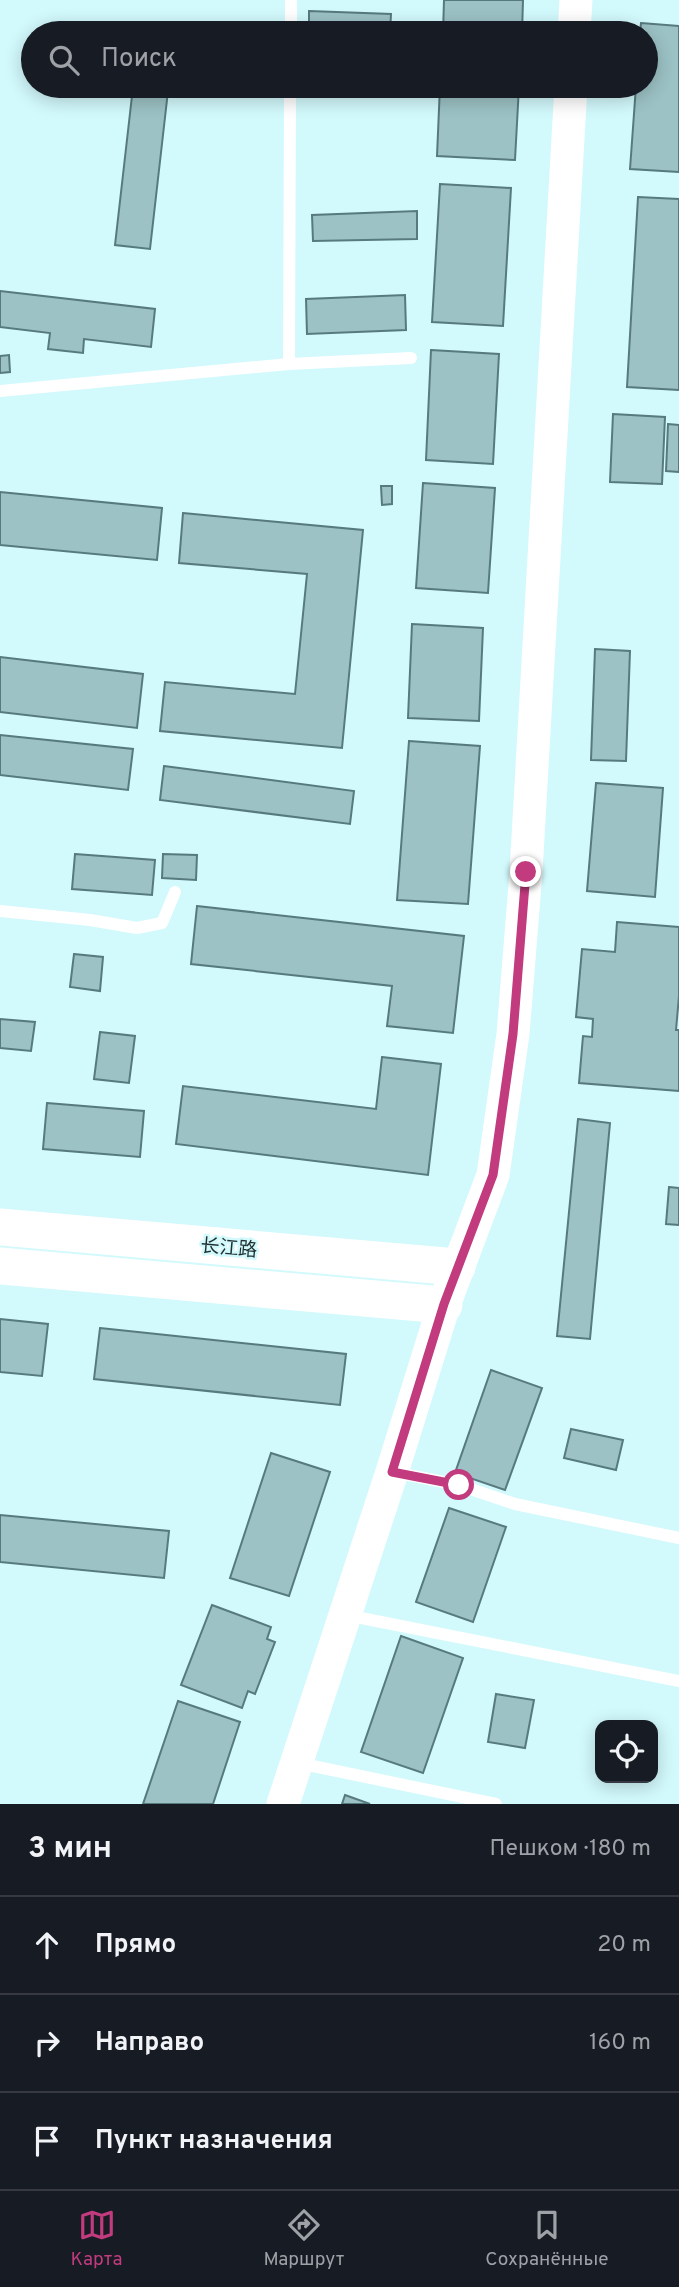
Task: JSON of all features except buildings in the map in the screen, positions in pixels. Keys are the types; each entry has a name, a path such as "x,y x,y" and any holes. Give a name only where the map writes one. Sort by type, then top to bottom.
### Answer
{"main road":[{"name":"长江路","path":"0,1227 457,1267"},
{"name":"长江路","path":"0,1266 444,1304"}],"street":[{"path":"575,21 576,0"},
{"path":"283,1804 444,1304 493,1175 513,1034 526,872 570,98"}],"lane":[{"path":"291,0 291,21"},
{"path":"289,364 290,98"},
{"path":"0,391 289,364 411,358"},
{"path":"0,911 90,920 137,928 162,922 175,892"},
{"path":"392,1472 459,1485 515,1504 679,1538"},
{"path":"344,1615 679,1681"},
{"path":"297,1763 496,1804"}],"route":[{"path":"459,1485 392,1472 444,1304 493,1175 513,1034 526,872"}]}
